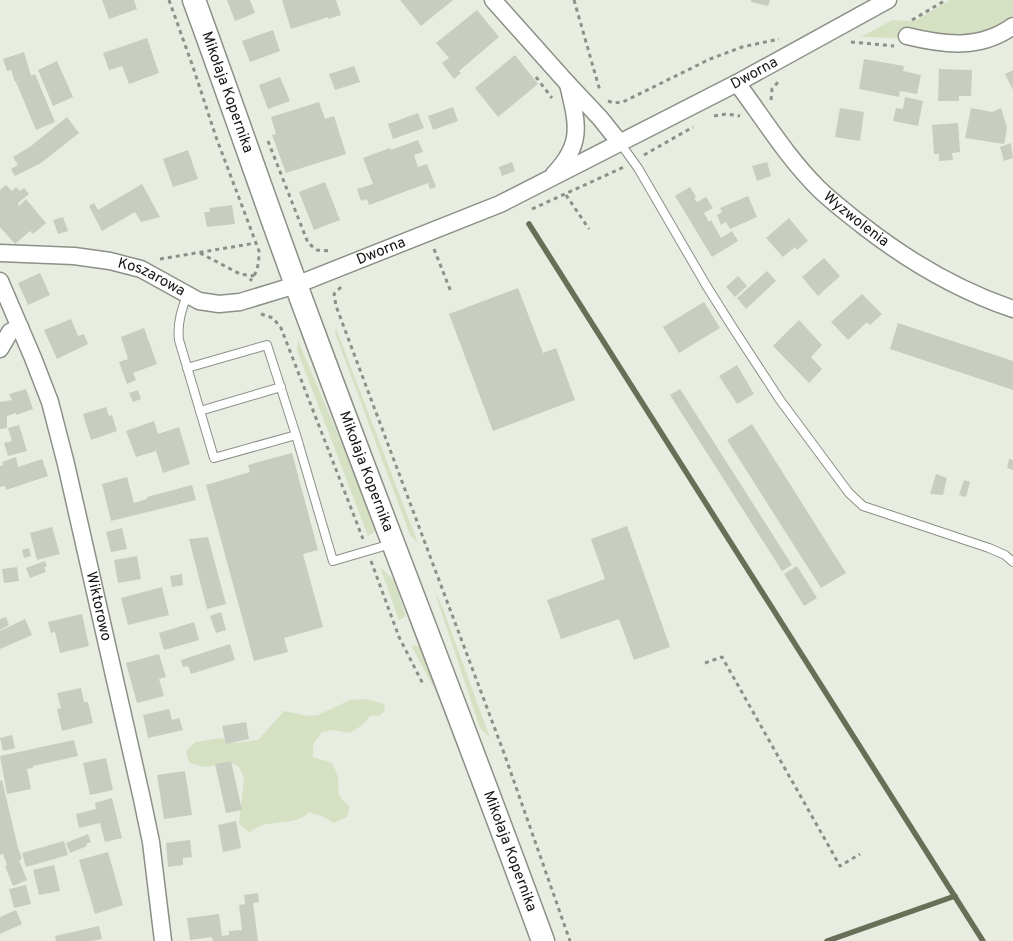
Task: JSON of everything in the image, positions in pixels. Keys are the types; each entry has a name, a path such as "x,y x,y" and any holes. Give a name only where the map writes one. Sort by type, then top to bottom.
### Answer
{"main road":[{"name":"Mikołaja Kopernika","path":"194,0 296,285 478,762 543,941"}],"street":[{"path":"493,0 600,118 620,143"},
{"name":"Dworna","path":"296,285 500,204 737,83 888,0"},
{"path":"907,36 949,43 978,43 995,38 1013,26"},
{"name":"Wyzwolenia","path":"737,83 789,154 818,188 844,211 875,236 918,265 964,290 1013,309"},
{"name":"Dworna","path":"547,181 562,165 574,146 574,113 568,84"},
{"name":"Koszarowa","path":"0,252 74,256 110,261 142,269 159,277 187,296 208,304 240,302 296,285"},
{"name":"Wiktorowo","path":"0,281 50,402 69,473 146,816 163,941"},
{"path":"0,349 10,332 20,327"}],"lane":[{"path":"620,143 638,168 702,279 780,400 849,493 863,506 989,548 1013,562"},
{"path":"187,296 182,307 178,328 179,340 214,458 296,435"},
{"path":"187,368 267,345 333,561 393,543"},
{"path":"200,411 281,387"}],"path":[{"path":"169,0 216,137 259,251 259,264 254,276 245,284"},
{"path":"574,0 600,93 608,101 614,103 623,102 647,91 710,58 742,47 785,37"},
{"path":"902,18 912,20 946,0"},
{"path":"847,42 855,37"},
{"path":"533,74 554,101"},
{"path":"772,105 772,89 777,82 785,78"},
{"path":"267,137 308,244 317,250 336,251"},
{"path":"566,194 589,229"},
{"path":"162,265 154,260 256,243"},
{"path":"434,248 451,292"},
{"path":"199,252 240,274 254,276"},
{"path":"345,284 334,294 336,306 504,753 570,941"},
{"path":"258,313 272,318 281,328 368,551 399,638 426,690"},
{"path":"705,663 722,657 840,866 860,854"}],"green space":[{"path":"950,0 1013,0 1013,15 992,28 969,35 943,35 918,30 896,38 861,37 892,20 915,21"},
{"path":"336,328 418,543 410,535 335,333"},
{"path":"298,340 378,530 368,536 297,350"},
{"path":"380,567 394,580 406,616 399,620"},
{"path":"434,590 442,606 490,738 480,728"},
{"path":"411,645 421,647 436,692"},
{"path":"367,699 384,704 385,711 379,716 370,716 364,724 350,733 333,730 322,732 313,745 313,757 332,763 338,777 339,794 350,807 347,817 334,823 309,812 299,819 263,825 249,832 239,824 244,778 239,767 232,763 204,767 189,763 186,751 195,742 222,738 235,743 258,740 284,711 308,716 318,715 350,700"}],"building":[{"path":"102,0 134,0 137,9 109,19"},
{"path":"227,0 250,0 255,13 235,21"},
{"path":"282,0 336,0 341,15 328,19 328,17 291,29"},
{"path":"400,0 453,0 421,26"},
{"path":"751,0 770,0 768,6 751,2"},
{"path":"477,10 499,37 459,71 461,73 454,79 442,63 449,58 436,43"},
{"path":"273,30 280,51 250,62 242,41"},
{"path":"147,38 159,73 129,84 122,66 109,70 103,53"},
{"path":"24,52 31,76 35,74 55,122 36,130 16,82 27,77 15,82 11,70 7,71 3,59"},
{"path":"515,55 538,84 498,117 475,88"},
{"path":"864,59 904,66 903,71 921,75 917,94 900,91 899,97 859,89"},
{"path":"57,61 73,97 53,106 38,70"},
{"path":"354,66 360,82 335,90 329,74"},
{"path":"939,69 972,70 971,96 959,96 959,101 938,101"},
{"path":"1013,70 1013,90 1005,74"},
{"path":"280,77 290,101 268,109 259,85"},
{"path":"905,97 923,101 918,126 893,121 896,108 903,109"},
{"path":"319,102 325,119 334,116 346,154 286,173 272,135 276,134 271,117"},
{"path":"453,107 458,121 433,130 428,116"},
{"path":"840,108 864,112 860,141 835,137"},
{"path":"971,108 992,112 1001,108 1007,128 1004,144 965,138"},
{"path":"418,113 424,128 393,139 388,124"},
{"path":"67,117 79,133 41,163 15,176 11,169 18,165 13,157 31,146"},
{"path":"958,123 960,152 952,153 953,160 939,161 939,154 934,154 932,125"},
{"path":"418,140 423,152 414,155 418,167 427,164 436,187 430,189 428,183 369,205 367,199 361,201 357,189 373,184 363,158"},
{"path":"1011,143 1013,158 1004,161 1000,147"},
{"path":"188,150 198,179 173,187 163,159"},
{"path":"512,162 515,171 502,176 499,167"},
{"path":"767,162 771,176 757,181 752,166"},
{"path":"325,182 340,220 314,230 299,192"},
{"path":"142,184 160,217 141,222 135,212 102,231 89,206 94,203 98,210"},
{"path":"6,185 12,191 16,187 20,191 24,188 29,194 18,203 19,206 26,199 46,223 33,234 30,231 15,244 0,227 0,190"},
{"path":"690,187 697,202 706,197 713,208 704,213 709,222 711,220 721,238 732,231 738,241 712,257 675,196"},
{"path":"748,196 757,217 730,229 726,222 721,225 717,215 722,212 720,208"},
{"path":"232,205 235,224 207,227 204,212 210,212 209,208"},
{"path":"63,217 68,231 58,234 53,220"},
{"path":"789,218 808,241 797,250 795,247 783,257 766,238"},
{"path":"824,258 840,276 818,296 802,277"},
{"path":"767,271 776,281 746,309 737,298"},
{"path":"40,273 50,295 28,305 18,283"},
{"path":"738,276 747,286 735,297 726,287"},
{"path":"518,288 543,353 556,348 575,400 493,431 449,314"},
{"path":"862,294 882,314 870,325 867,322 848,340 831,322"},
{"path":"704,302 720,328 679,353 663,327"},
{"path":"71,319 78,336 84,334 88,344 57,359 44,330"},
{"path":"799,320 822,345 811,357 822,369 809,383 773,346"},
{"path":"898,323 1013,361 1013,390 890,349"},
{"path":"144,328 157,364 133,373 136,380 127,384 119,362 128,359 121,337"},
{"path":"737,365 754,394 737,404 719,376"},
{"path":"26,389 33,409 7,416 7,428 0,429 0,402 12,400 9,394"},
{"path":"680,389 792,565 782,571 670,395"},
{"path":"138,390 141,399 133,402 129,393"},
{"path":"106,407 109,416 112,415 117,431 91,440 83,414"},
{"path":"154,421 158,434 179,427 190,464 163,473 156,451 136,457 126,431"},
{"path":"752,424 846,573 821,588 727,440"},
{"path":"19,425 27,451 8,456 4,443 12,441 8,428"},
{"path":"292,453 318,550 303,554 323,627 284,638 288,652 254,661 206,485 250,472 248,465"},
{"path":"16,457 18,467 42,459 48,476 6,490 5,486 0,487 0,466 3,465 2,462"},
{"path":"1009,459 1013,460 1013,470 1007,468"},
{"path":"936,474 947,478 943,495 930,494"},
{"path":"127,477 134,503 147,499 147,497 192,485 196,500 111,521 102,484"},
{"path":"964,480 970,482 966,497 959,495"},
{"path":"627,526 670,647 634,660 619,619 561,639 547,600 605,579 591,539"},
{"path":"52,527 60,554 37,560 30,533"},
{"path":"122,528 127,549 111,552 106,532"},
{"path":"208,537 226,604 207,609 189,539"},
{"path":"29,548 31,556 24,558 22,550"},
{"path":"137,556 141,579 118,583 114,560"},
{"path":"45,561 47,566 44,567 46,572 30,578 26,568"},
{"path":"797,566 817,598 804,606 784,574"},
{"path":"17,567 19,581 4,583 2,569"},
{"path":"182,574 183,585 172,587 170,576"},
{"path":"162,587 169,615 128,625 121,598"},
{"path":"221,612 226,630 216,633 210,616"},
{"path":"82,614 89,646 60,653 55,632 51,633 48,622"},
{"path":"6,617 9,625 0,630 0,619"},
{"path":"25,619 32,635 0,649 0,631"},
{"path":"194,622 199,640 164,650 159,633"},
{"path":"230,644 235,660 191,674 188,666 183,667 181,660"},
{"path":"159,654 166,677 159,679 164,696 137,703 126,663"},
{"path":"81,688 84,702 88,702 93,723 62,731 57,709 61,708 57,693"},
{"path":"169,709 172,720 179,718 183,730 148,738 143,715"},
{"path":"246,722 249,739 226,744 222,726"},
{"path":"12,735 15,748 3,751 0,738"},
{"path":"74,740 78,756 27,769 31,789 7,794 0,756"},
{"path":"106,758 113,790 90,795 83,763"},
{"path":"231,761 242,810 226,813 215,764"},
{"path":"185,771 192,815 164,819 157,775"},
{"path":"2,780 22,859 19,860 27,880 13,886 5,866 7,865 3,854 0,855 0,781"},
{"path":"112,798 122,838 105,842 100,823 79,828 76,814 96,809 95,803"},
{"path":"236,821 241,848 223,852 218,825"},
{"path":"88,834 91,842 86,844 87,846 70,853 66,843"},
{"path":"190,840 192,857 183,858 183,865 168,867 166,843"},
{"path":"64,841 68,855 26,867 22,853"},
{"path":"108,852 123,905 95,914 79,860"},
{"path":"54,865 60,891 39,895 33,870"},
{"path":"26,885 31,904 14,908 9,889"},
{"path":"258,893 259,902 253,903 258,941 213,941 212,937 190,940 187,918 219,914 222,936 229,935 229,931 242,930 239,905 245,904 244,895"},
{"path":"16,910 22,924 0,934 0,917"},
{"path":"99,926 102,939 92,941 56,941 55,936"}],"waterway":[{"path":"529,224 983,941"},
{"path":"827,941 955,896"}]}
